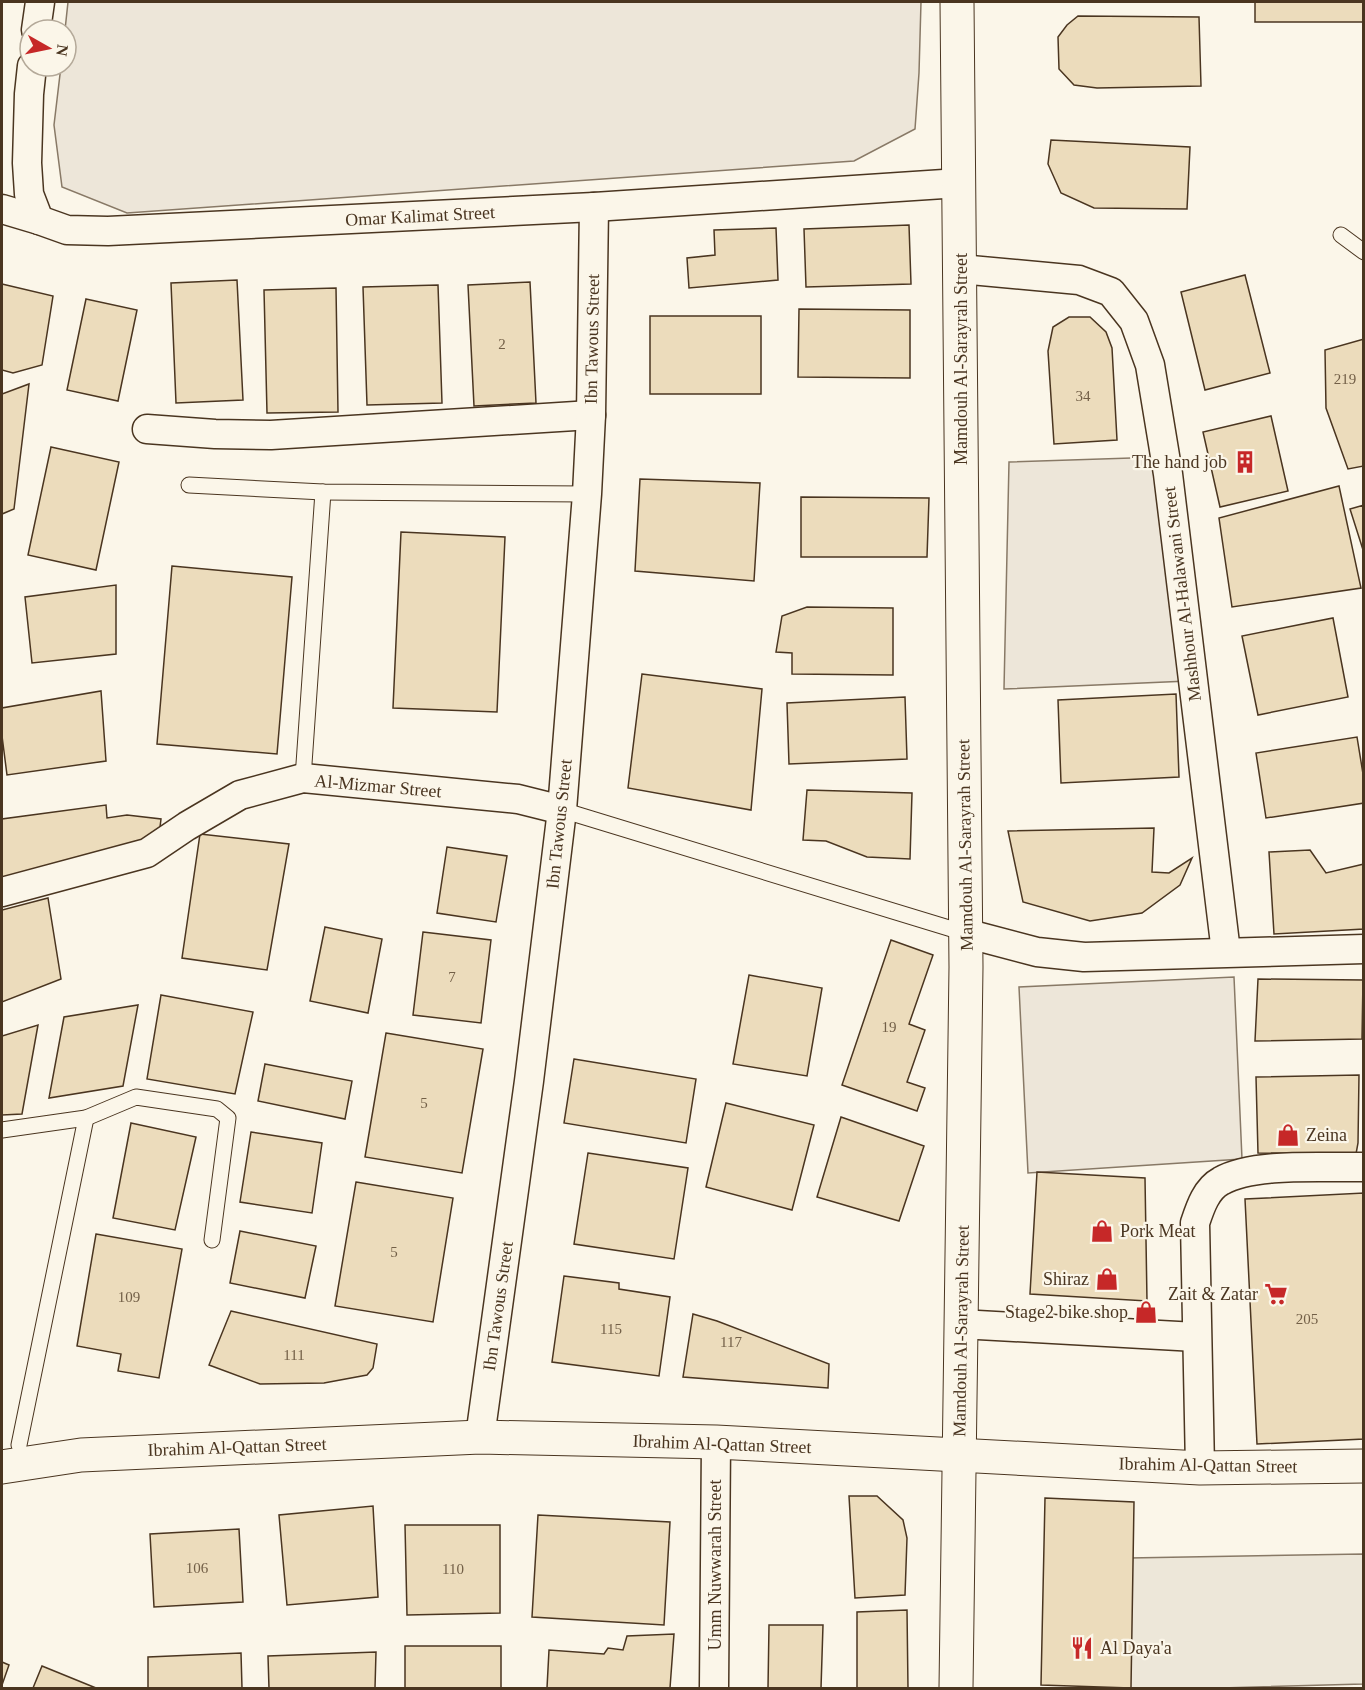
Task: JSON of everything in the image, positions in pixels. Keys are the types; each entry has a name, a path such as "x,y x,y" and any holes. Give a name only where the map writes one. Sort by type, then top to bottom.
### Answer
{"street":[{"path":"38,18 40,2"},
{"name":"Mamdouh Al-Sarayrah Street","path":"956,1689 966,967 957,2"},
{"path":"31,78 28,183 29,194 39,220"},
{"name":"Omar Kalimat Street","path":"2,209 67,230 108,231 594,207 959,183"},
{"name":"Ibn Tawous Street","path":"480,1437 562,810 587,494 591,415 594,207"},
{"name":"Mashhour Al-Halawani Street","path":"960,269 1079,280 1111,292 1134,321 1150,366 1168,474 1226,952"},
{"path":"147,429 271,435 591,415"},
{"name":"Al-Mizmar Street","path":"2,892 147,853 240,795 303,778 518,799 562,810"},
{"path":"965,933 1037,952 1084,957 1364,949"},
{"path":"1200,1468 1195,1223 1203,1201 1219,1181 1242,1173 1275,1169 1364,1167"},
{"path":"960,1324 1196,1337"},
{"name":"Ibrahim Al-Qattan Street","path":"7,1452 81,1455 480,1437 716,1442 1200,1468 1364,1466"},
{"name":"Umm Nuwwarah Street","path":"714,1689 716,1442"}],"lane":[{"path":"1341,235 1364,252"},
{"path":"189,485 323,492 587,494"},
{"path":"303,778 323,492"},
{"path":"562,810 965,933"},
{"path":"2,1130 86,1118 136,1096 217,1109 228,1118 212,1240"},
{"path":"7,1452 86,1118"}],"shaded area":[{"path":"68,2 921,2 915,129 854,161 127,213 62,187 54,125 60,78 78,78 78,18 66,18"},
{"path":"1162,457 1188,681 1004,689 1009,462"},
{"path":"1234,977 1242,1159 1028,1173 1019,987"},
{"path":"1363,1554 1363,1684 1127,1688 1129,1558"}],"building":[{"path":"1255,2 1364,2 1364,22 1255,22"},
{"path":"1078,16 1199,17 1201,86 1097,88 1074,85 1059,69 1058,37"},
{"path":"1051,140 1190,147 1187,209 1094,208 1061,193 1048,164"},
{"path":"909,225 911,284 806,287 804,229"},
{"path":"776,228 778,280 689,288 687,258 715,255 714,230"},
{"path":"1245,275 1270,373 1205,390 1181,292"},
{"path":"237,280 243,400 176,403 171,283"},
{"path":"530,282 536,403 474,406 468,285"},
{"path":"2,284 53,296 42,365 13,373 2,370"},
{"path":"438,285 442,403 367,405 363,287"},
{"path":"336,288 338,412 267,413 264,290"},
{"path":"86,299 137,310 118,401 67,390"},
{"path":"799,309 910,310 910,378 798,377"},
{"path":"650,316 761,316 761,394 650,394"},
{"path":"1069,317 1090,317 1106,332 1112,348 1117,440 1054,444 1048,351 1053,327"},
{"path":"1364,339 1364,466 1348,469 1326,408 1325,350"},
{"path":"29,384 14,509 2,514 2,394"},
{"name":"The hand job","path":"1271,416 1288,491 1220,507 1203,432"},
{"path":"51,447 119,462 96,570 28,555"},
{"path":"640,479 760,483 754,581 635,571"},
{"path":"1339,486 1361,588 1232,607 1219,518"},
{"path":"801,497 929,498 927,557 801,557"},
{"path":"1364,505 1364,553 1350,509"},
{"path":"401,532 505,537 497,712 393,708"},
{"path":"172,566 292,577 277,754 157,744"},
{"path":"116,585 116,654 32,663 25,597"},
{"path":"807,607 893,608 893,675 792,674 792,653 776,652 782,616"},
{"path":"1333,618 1348,697 1258,715 1242,636"},
{"path":"642,674 762,689 751,810 628,788"},
{"path":"101,691 106,761 7,775 2,736 2,708"},
{"path":"1176,694 1179,777 1061,783 1058,700"},
{"path":"905,697 907,759 789,764 787,703"},
{"path":"1357,737 1364,780 1364,803 1266,818 1256,753"},
{"path":"807,790 912,793 910,859 867,857 826,841 803,840"},
{"path":"106,805 107,818 127,815 161,819 159,835 2,882 2,819"},
{"path":"1154,828 1152,872 1169,873 1192,858 1180,885 1142,913 1090,921 1023,902 1008,831"},
{"path":"200,834 289,844 267,970 182,958"},
{"path":"447,847 507,856 496,922 437,913"},
{"path":"1310,850 1326,873 1364,864 1364,929 1274,934 1269,852"},
{"path":"48,898 61,979 2,1002 2,910"},
{"path":"325,927 382,939 368,1013 310,1001"},
{"path":"423,932 491,940 481,1023 413,1015"},
{"path":"891,940 933,955 909,1024 925,1030 907,1082 925,1088 917,1111 842,1085"},
{"path":"749,975 822,988 807,1076 733,1064"},
{"path":"1258,979 1363,980 1362,1039 1255,1041"},
{"path":"161,995 253,1012 235,1094 147,1079"},
{"path":"138,1005 123,1086 49,1098 64,1017"},
{"path":"38,1025 22,1114 2,1115 2,1036"},
{"path":"386,1033 483,1049 462,1173 365,1157"},
{"path":"574,1059 696,1079 686,1143 564,1123"},
{"path":"265,1064 352,1081 345,1119 258,1101"},
{"path":"1359,1075 1356,1154 1258,1153 1256,1077"},
{"path":"726,1103 814,1125 792,1210 706,1187"},
{"path":"841,1117 924,1146 899,1221 817,1197"},
{"path":"131,1123 196,1137 175,1230 113,1218"},
{"path":"251,1132 322,1143 312,1213 240,1202"},
{"path":"588,1153 688,1168 674,1259 574,1244"},
{"path":"1037,1172 1145,1178 1147,1301 1030,1294"},
{"path":"356,1182 453,1198 433,1322 335,1306"},
{"path":"1364,1193 1364,1439 1257,1444 1245,1199"},
{"path":"240,1231 316,1246 305,1298 230,1283"},
{"path":"96,1234 182,1249 159,1378 118,1371 121,1354 77,1346"},
{"path":"564,1276 619,1283 619,1289 670,1297 659,1376 552,1362"},
{"path":"231,1311 377,1344 373,1368 367,1375 324,1383 260,1384 209,1365"},
{"path":"693,1314 829,1364 828,1388 683,1377"},
{"path":"849,1496 877,1496 903,1520 907,1538 905,1595 855,1598"},
{"path":"1045,1498 1134,1502 1131,1688 1041,1685"},
{"path":"373,1506 378,1597 287,1605 279,1515"},
{"path":"538,1515 670,1522 664,1625 532,1617"},
{"path":"405,1525 500,1525 500,1613 407,1615"},
{"path":"239,1529 243,1602 154,1607 150,1534"},
{"path":"907,1610 908,1688 857,1688 857,1612"},
{"path":"769,1625 823,1625 821,1688 768,1688"},
{"path":"674,1634 670,1688 547,1688 549,1650 604,1654 608,1648 623,1650 627,1636"},
{"path":"405,1646 501,1646 501,1688 405,1688"},
{"path":"376,1652 375,1688 269,1688 268,1656"},
{"path":"241,1653 242,1688 148,1688 148,1657"},
{"path":"2,1662 9,1665 2,1685"},
{"path":"42,1666 96,1688 33,1688"}],"place":[{"name":"The hand job","path":"1245,462"},
{"name":"Zeina","path":"1288,1135"},
{"name":"Pork Meat","path":"1102,1231"},
{"name":"Shiraz","path":"1107,1279"},
{"name":"Zait & Zatar","path":"1276,1294"},
{"name":"Stage2 bike shop","path":"1146,1312"},
{"name":"Al Daya'a","path":"1082,1648"}]}
